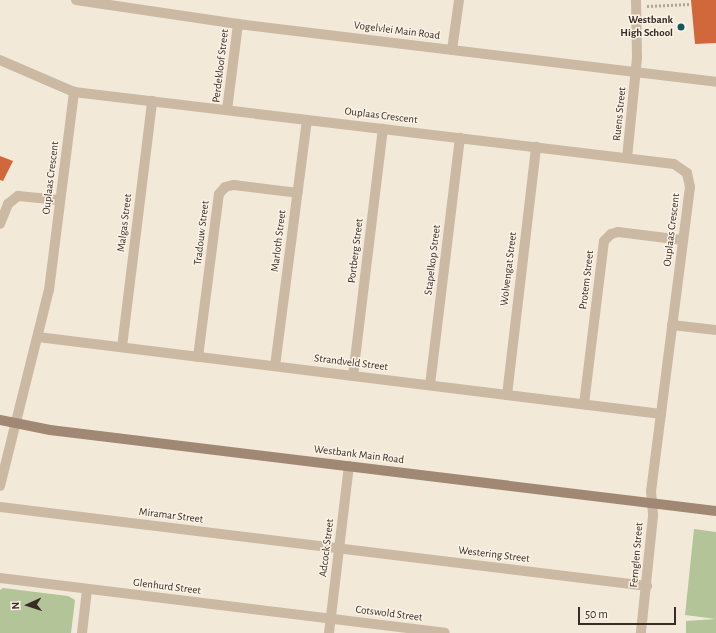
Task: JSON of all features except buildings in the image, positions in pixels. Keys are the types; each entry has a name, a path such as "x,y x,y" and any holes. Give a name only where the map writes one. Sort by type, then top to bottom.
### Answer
{"street":[{"name":"Vogelvlei Main Road","path":"76,0 238,24 716,82"},
{"path":"452,50 459,0"},
{"name":"Ruens Street","path":"627,158 636,72 636,3"},
{"name":"Perdekloof Street","path":"227,110 238,24"},
{"path":"0,60 74,92"},
{"name":"Ouplaas Crescent","path":"0,486 49,290 74,92 674,164 686,173 690,187 651,491 653,503"},
{"name":"Malgas Street","path":"122,347 152,101"},
{"name":"Marloth Street","path":"276,366 307,120"},
{"name":"Portberg Street","path":"353,376 383,128"},
{"name":"Stapelkop Street","path":"430,385 460,138"},
{"name":"Wolvengat Street","path":"507,394 536,147"},
{"name":"Tradouw Street","path":"198,357 219,194 225,187 234,185 298,193"},
{"path":"0,224 8,204 18,196 60,200"},
{"name":"Protem Street","path":"584,404 604,240 618,232 683,240"},
{"path":"672,325 716,330"},
{"name":"Strandveld Street","path":"38,337 661,414"},
{"name":"Westbank Main Road","path":"0,420 58,431 716,511"},
{"name":"Adcock Street","path":"329,633 349,466"},
{"name":"Fernglen Street","path":"641,633 647,586 653,503"},
{"name":"Miramar Street","path":"0,507 339,548"},
{"name":"Westering Street","path":"339,548 647,586"},
{"name":"Glenhurd Street","path":"0,578 330,619"},
{"path":"82,633 87,590"},
{"name":"Cotswold Street","path":"330,619 446,633"}],"path":[{"path":"636,3 691,4"}],"green space":[{"path":"694,529 716,532 716,619 685,615"},
{"path":"3,588 68,596 75,600 71,633 0,633 0,590"},
{"path":"716,619 716,633 686,633 686,621"}],"place":[{"name":"Westbank High School","path":"681,27"}]}
